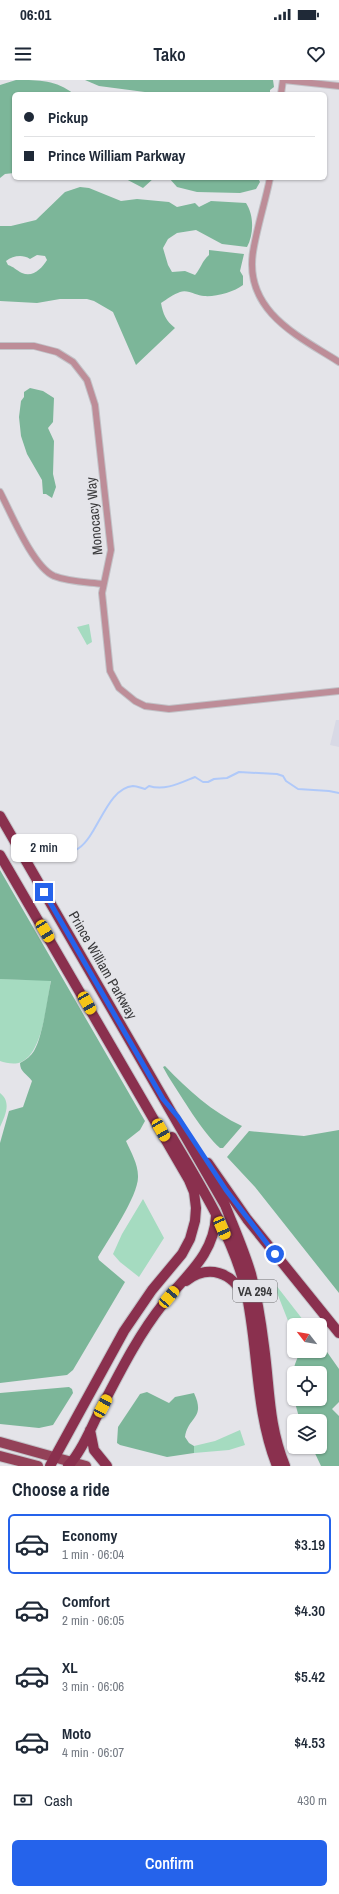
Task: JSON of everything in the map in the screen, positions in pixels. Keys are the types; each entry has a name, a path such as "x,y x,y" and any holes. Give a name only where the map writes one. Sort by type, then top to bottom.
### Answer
{"highway":[{"name":"Prince William Parkway","path":"0,816 180,1129"},
{"path":"0,855 189,1180 195,1199 195,1221 186,1247 152,1290 124,1332 53,1462"},
{"path":"125,1068 141,1082 216,1213 239,1266 248,1309 262,1419 277,1466"},
{"path":"163,1099 178,1117 248,1219 339,1333"},
{"name":"VA 294","path":"70,1464 143,1332 175,1289 206,1253 214,1232 216,1213 211,1193 180,1129"},
{"name":"VA 294","path":"180,1129 225,1205 251,1273 264,1348 272,1421 285,1466"},
{"path":"175,1289 195,1275 206,1272 220,1273 231,1278 238,1286 248,1309"},
{"path":"90,1430 94,1450 107,1466"}],"main road":[{"path":"0,1442 53,1462 86,1466"},
{"path":"0,1456 38,1466"}],"street":[{"path":"281,92 283,80 339,86"},
{"path":"270,180 253,253 253,272 259,295 263,304 277,320 289,330 339,362"},
{"name":"Monocacy Way","path":"0,346 34,346 57,352 73,362 87,380 95,405 111,550 111,558 103,584 102,604 110,671 115,682 127,696 145,706 169,709 339,691"},
{"path":"0,492 35,558 46,570 60,578 103,584"}],"shaded area":[{"path":"336,720 339,720 339,747 330,745"}],"green space":[{"path":"16,80 33,80 54,83 71,92 12,92 12,173 5,174 0,178 0,85"},
{"path":"85,80 273,80 274,87 270,90 270,92 145,92 99,86"},
{"path":"128,180 152,180 143,188"},
{"path":"171,180 259,180 260,182 256,189 240,193 197,192 177,187"},
{"path":"80,187 89,188 121,201 137,199 169,202 177,207 195,203 199,207 211,201 246,203 252,219 252,231 247,247 222,244 196,230 177,233 168,239 163,248 168,265 172,272 185,271 195,275 209,255 209,250 244,254 240,271 243,276 243,285 230,292 214,296 201,296 183,291 161,303 165,317 175,328 136,365 113,312 94,301 87,299 60,299 37,303 0,301 0,226 11,226 36,220 65,192","holes":["37,255 45,256 47,260 43,266 30,274 20,272 8,265 6,261 18,256 24,256 30,259"]},
{"path":"30,388 43,391 54,398 53,422 48,428 54,441 53,474 56,487 52,498 46,494 43,494 42,480 27,454 21,436 19,417 21,401 24,397 24,392"},
{"path":"89,624 92,642 87,645 77,627"},
{"path":"0,870 145,1121 140,1130 126,1141 134,1158 138,1172 134,1194 98,1257 99,1260 125,1282 73,1370 67,1375 0,1383 0,1143 9,1111 23,1107 32,1081 22,1071 20,1063 31,1055 37,1044 51,981 0,979"},
{"path":"0,979 51,980 46,1013 39,1038 28,1057 19,1063 0,1061"},
{"path":"165,1066 201,1100 242,1126 223,1148 220,1148 213,1141 200,1124 168,1076 163,1067"},
{"path":"0,1093 4,1097 7,1105 0,1127"},
{"path":"339,1130 339,1293 255,1187 227,1157 249,1131 304,1136"},
{"path":"143,1199 164,1238 139,1277 120,1262 113,1254 122,1234"},
{"path":"272,1280 302,1318 287,1318"},
{"path":"327,1352 339,1369 339,1402 332,1409 339,1416 339,1466 321,1466 315,1454 327,1454 327,1414 298,1414 296,1406 327,1406 327,1366 294,1366 298,1358 327,1358"},
{"path":"69,1387 72,1389 73,1393 53,1425 39,1428 0,1424 0,1393"},
{"path":"147,1392 169,1403 175,1397 194,1393 197,1401 197,1413 189,1425 185,1437 189,1443 194,1446 194,1453 167,1457 117,1443 118,1427 140,1394"},
{"path":"240,1430 245,1445 229,1450 194,1453 194,1446 215,1441"}],"waterway":[{"path":"44,858 67,854 79,848 86,842 109,803 124,789 133,786 145,789 149,786 161,788 178,784 195,777 203,782 208,782 214,779 227,778 239,772 277,774 283,776 286,781 298,789 339,793"}],"route":[{"path":"44,892 163,1099 178,1117 226,1190 275,1254"}]}
